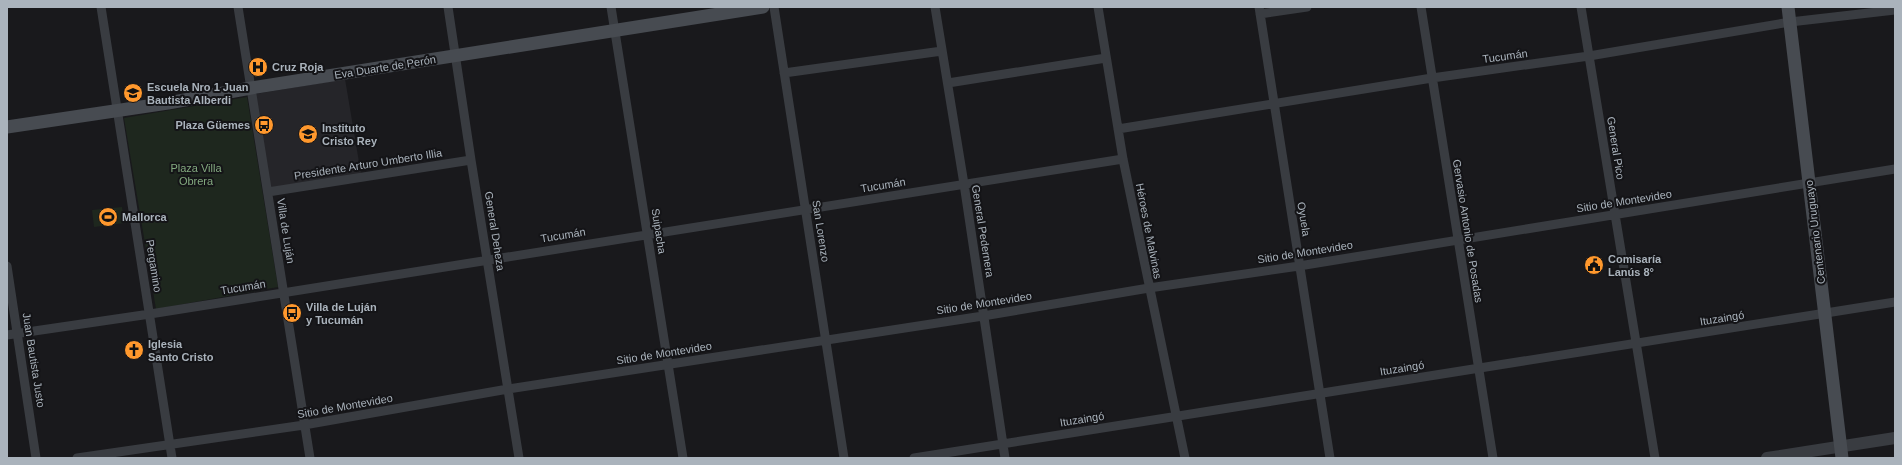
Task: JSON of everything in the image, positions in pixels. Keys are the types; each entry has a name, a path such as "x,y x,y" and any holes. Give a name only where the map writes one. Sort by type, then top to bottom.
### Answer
{"main road":[{"name":"Eva Duarte de Perón","path":"7,127 118,111 231,93 251,88 763,7"},
{"name":"Centenario Uruguayo","path":"1788,7 1841,452"}],"street":[{"name":"Pergamino","path":"101,7 172,458"},
{"name":"Villa de Luján","path":"238,7 310,458"},
{"name":"General Deheza","path":"448,7 471,160 520,458"},
{"name":"Suipacha","path":"611,7 683,458"},
{"name":"San Lorenzo","path":"774,7 844,458"},
{"name":"General Pedernera","path":"935,7 964,184 1005,458"},
{"name":"Héroes de Malvinas","path":"1098,7 1123,159 1185,458"},
{"path":"1260,11 1307,7"},
{"name":"Gervasio Antonio de Posadas","path":"1421,7 1493,458"},
{"name":"General Pico","path":"1581,7 1655,458"},
{"name":"Tucumán","path":"1118,129 1432,78 1589,56 1790,22 1895,10"},
{"name":"Oyuela","path":"1260,11 1330,458"},
{"path":"784,73 942,51"},
{"path":"948,83 1106,58"},
{"name":"Tucumán","path":"7,335 284,293 1123,159"},
{"name":"Presidente Arturo Umberto Illia","path":"268,192 471,160"},
{"name":"Sitio de Montevideo","path":"77,458 304,425 508,389 983,316 1149,288 1299,266 1895,169"},
{"name":"Juan Bautista Justo","path":"7,266 36,458"},
{"name":"Ituzaingó","path":"914,458 1895,302"},
{"path":"1767,458 1841,452 1895,438"}],"shaded area":[{"name":"Instituto Cristo Rey","path":"345,79 361,174 270,188 255,94"}],"green space":[{"name":"Plaza Villa Obrera","path":"247,97 278,287 156,309 124,118"},
{"name":"Mallorca","path":"122,207 124,223 94,227 92,210"}],"place":[{"name":"Cruz Roja","path":"258,67"},
{"name":"Escuela Nro 1 Juan Bautista Alberdi","path":"133,93"},
{"name":"Plaza Güemes","path":"264,125"},
{"name":"Instituto Cristo Rey","path":"308,134"},
{"name":"Mallorca","path":"108,217"},
{"name":"Comisaría Lanús 8°","path":"1594,265"},
{"name":"Villa de Luján y Tucumán","path":"292,313"},
{"name":"Iglesia Santo Cristo","path":"134,350"}]}
